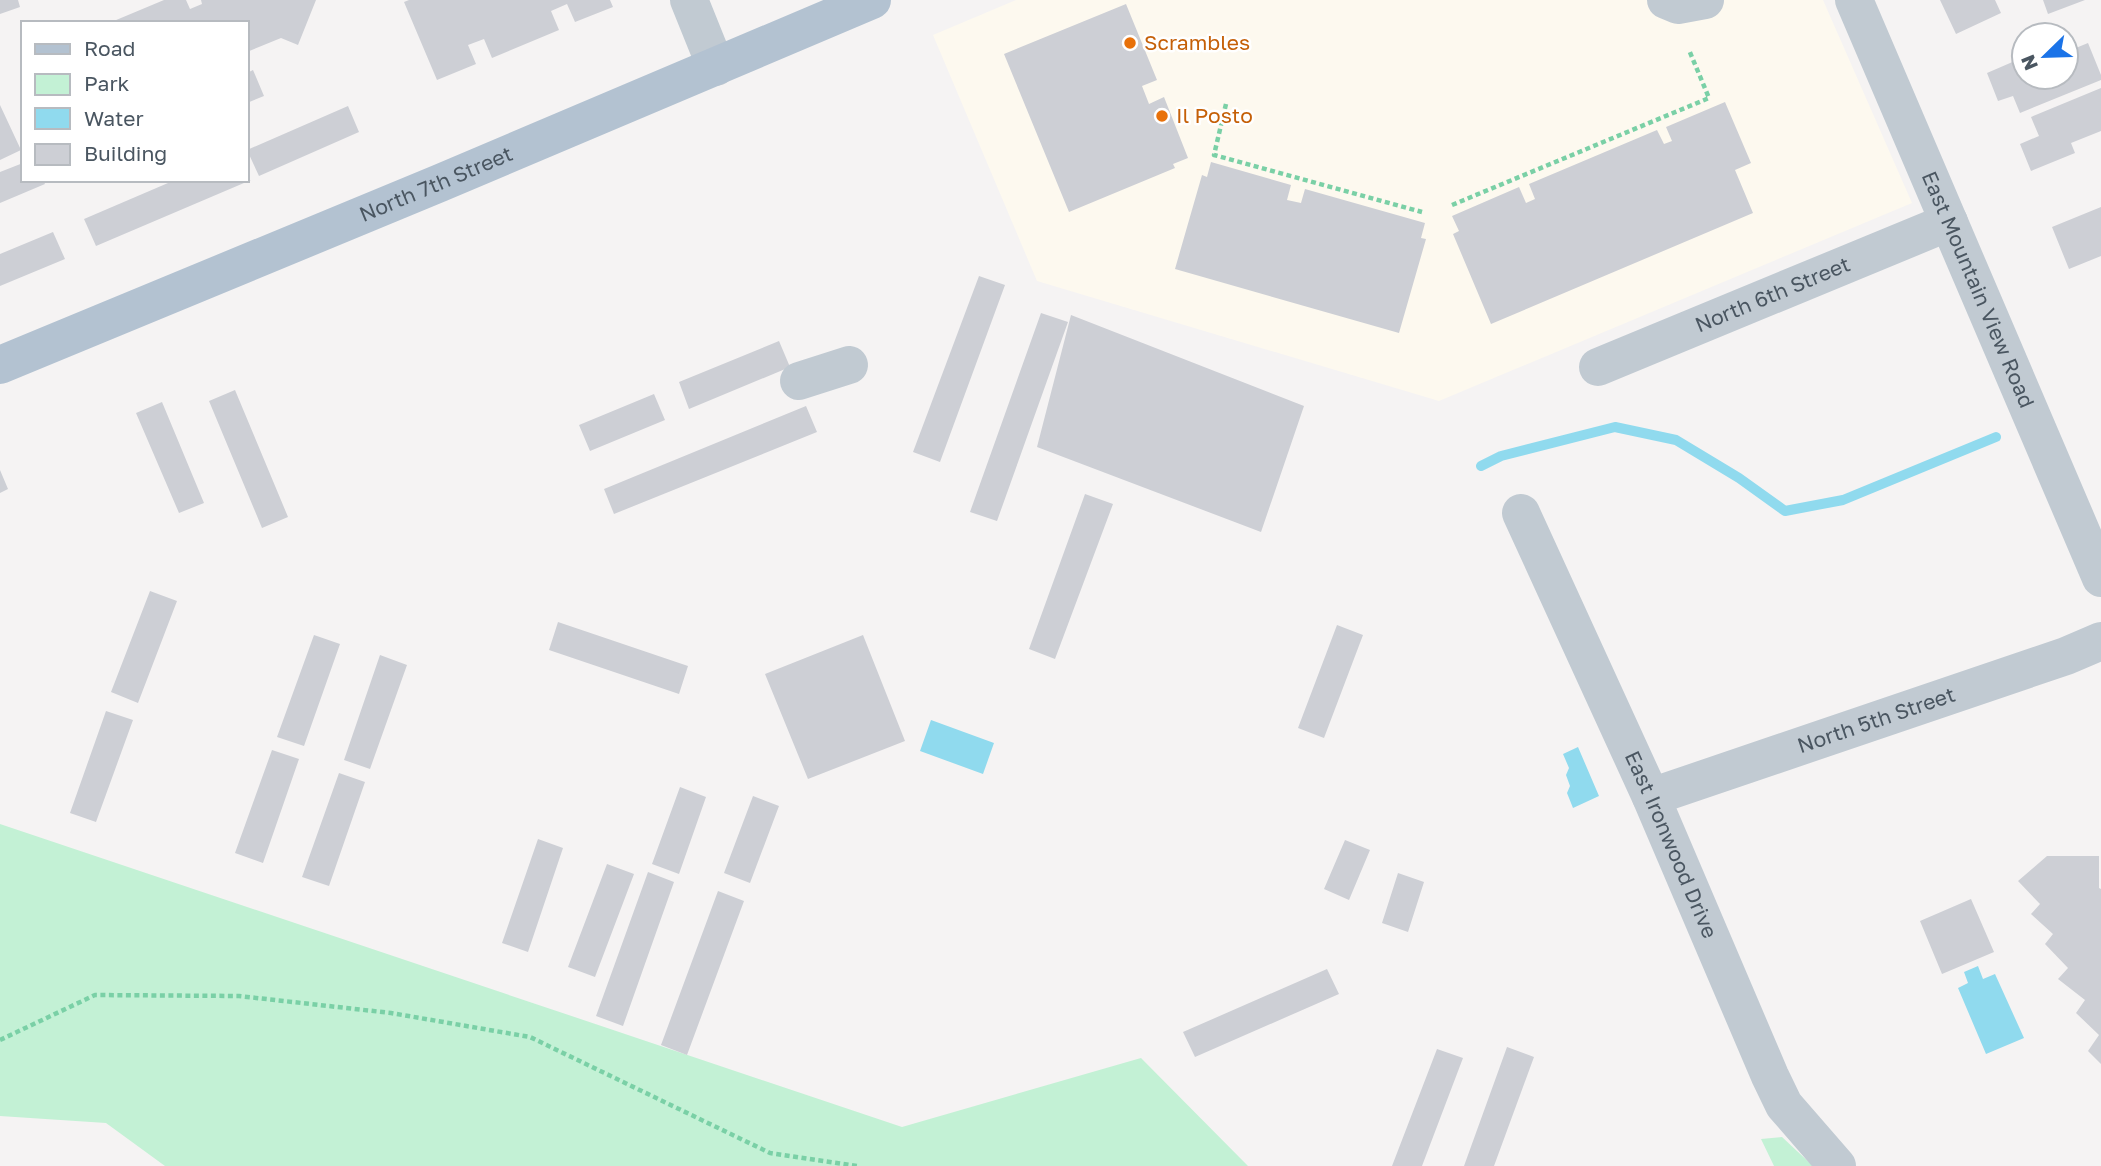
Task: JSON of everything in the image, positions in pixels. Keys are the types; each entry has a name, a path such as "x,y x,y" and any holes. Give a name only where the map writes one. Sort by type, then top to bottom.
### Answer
{"main road":[{"name":"North 7th Street","path":"0,365 872,0"}],"street":[{"path":"689,0 716,67"},
{"path":"1666,0 1678,5 1705,0"},
{"name":"East Mountain View Road","path":"1854,0 2101,578"},
{"name":"North 6th Street","path":"1598,367 1949,222"},
{"path":"800,381 849,365"},
{"name":"East Ironwood Drive","path":"1521,513 1651,797 1784,1105 1837,1166"},
{"name":"North 5th Street","path":"1651,797 2066,656 2101,641"}],"path":[{"path":"1452,205 1709,98 1689,50"},
{"path":"1226,104 1214,155 1422,212"},
{"path":"0,1040 95,995 239,996 391,1013 530,1037 770,1153 857,1166"}],"shaded area":[{"path":"1016,0 1823,0 1912,203 1439,401 1037,281 933,35"}],"green space":[{"path":"0,824 902,1127 1141,1058 1248,1166 165,1166 106,1123 0,1116"},
{"path":"1782,1137 1813,1166 1774,1166 1761,1139"}],"water":[{"path":"931,720 994,743 983,774 920,751"},
{"path":"1578,747 1599,796 1573,808 1567,793 1570,786 1566,775 1569,768 1563,754"},
{"path":"1978,966 1983,979 1995,974 2024,1038 1986,1054 1958,988 1968,983 1964,972"}],"building":[{"path":"0,0 18,0 20,7 0,14"},
{"path":"164,0 186,0 190,9 202,4 201,0 316,0 298,45 281,38 248,52 248,21 114,21"},
{"path":"610,0 613,7 575,22 567,4 551,11 559,30 492,58 484,39 468,45 476,64 437,80 404,2"},
{"path":"1940,0 1995,0 2001,13 1956,34"},
{"path":"2043,0 2085,0 2048,14"},
{"path":"1126,4 1157,80 1142,86 1149,104 1164,97 1188,158 1173,164 1175,168 1069,212 1004,54"},
{"path":"2088,43 2101,80 2080,89 2080,46"},
{"path":"2010,63 2010,91 2074,91 2020,113 2013,96 1998,101 1987,73"},
{"path":"253,70 264,96 248,103 248,72"},
{"path":"2101,88 2101,131 2071,143 2075,153 2031,171 2020,144 2039,136 2031,117"},
{"path":"1725,102 1751,163 1735,170 1753,213 1491,324 1453,234 1459,231 1452,216 1519,187 1526,203 1535,199 1529,184 1657,130 1664,144 1672,141 1666,127"},
{"path":"0,105 21,150 0,160"},
{"path":"348,106 359,132 259,176 248,150"},
{"path":"1211,162 1291,185 1287,200 1301,203 1305,189 1425,223 1421,238 1426,239 1399,333 1175,269 1202,175 1207,177"},
{"path":"21,164 21,182 45,184 0,203 0,172"},
{"path":"170,182 246,182 96,246 84,219"},
{"path":"2101,207 2101,256 2069,269 2052,227"},
{"path":"53,232 65,259 0,286 0,254"},
{"path":"979,276 1005,285 940,462 913,452"},
{"path":"1041,313 1068,322 997,521 970,512"},
{"path":"1071,315 1304,406 1261,532 1037,447"},
{"path":"779,341 790,367 689,409 679,382"},
{"path":"235,390 288,517 262,528 209,401"},
{"path":"654,394 665,420 590,451 579,425"},
{"path":"162,402 204,503 179,513 136,413"},
{"path":"806,406 817,432 614,514 604,489"},
{"path":"0,470 8,489 0,493"},
{"path":"1085,494 1113,504 1055,659 1029,649"},
{"path":"150,591 177,601 138,703 111,692"},
{"path":"558,622 688,666 679,694 549,650"},
{"path":"1337,625 1363,635 1324,738 1298,728"},
{"path":"314,635 340,644 304,746 277,737"},
{"path":"863,635 905,741 808,779 765,674"},
{"path":"380,655 407,665 370,769 344,760"},
{"path":"106,711 133,720 96,822 70,813"},
{"path":"272,750 299,759 263,863 235,853"},
{"path":"339,773 365,782 329,886 302,877"},
{"path":"680,787 706,797 679,874 652,864"},
{"path":"753,796 779,806 750,883 724,873"},
{"path":"538,839 563,848 528,952 502,943"},
{"path":"1345,840 1370,850 1349,900 1324,889"},
{"path":"2047,856 2099,856 2101,1064 2088,1051 2099,1035 2076,1013 2085,1000 2058,979 2068,968 2045,944 2053,934 2031,914 2040,904 2018,881"},
{"path":"607,864 634,874 595,977 568,967"},
{"path":"648,872 674,882 623,1026 596,1016"},
{"path":"1398,873 1424,882 1408,932 1382,923"},
{"path":"718,891 744,901 687,1055 661,1045"},
{"path":"1971,899 1994,952 1942,974 1920,921"},
{"path":"1327,969 1339,994 1195,1057 1183,1032"},
{"path":"1507,1047 1534,1057 1494,1166 1464,1166"},
{"path":"1437,1049 1463,1058 1422,1166 1392,1166"}],"waterway":[{"path":"1481,466 1501,456 1615,427 1676,440 1739,478 1785,511 1843,500 1996,437"}],"place":[{"name":"Scrambles","path":"1130,43"},
{"name":"Il Posto","path":"1162,116"}]}
